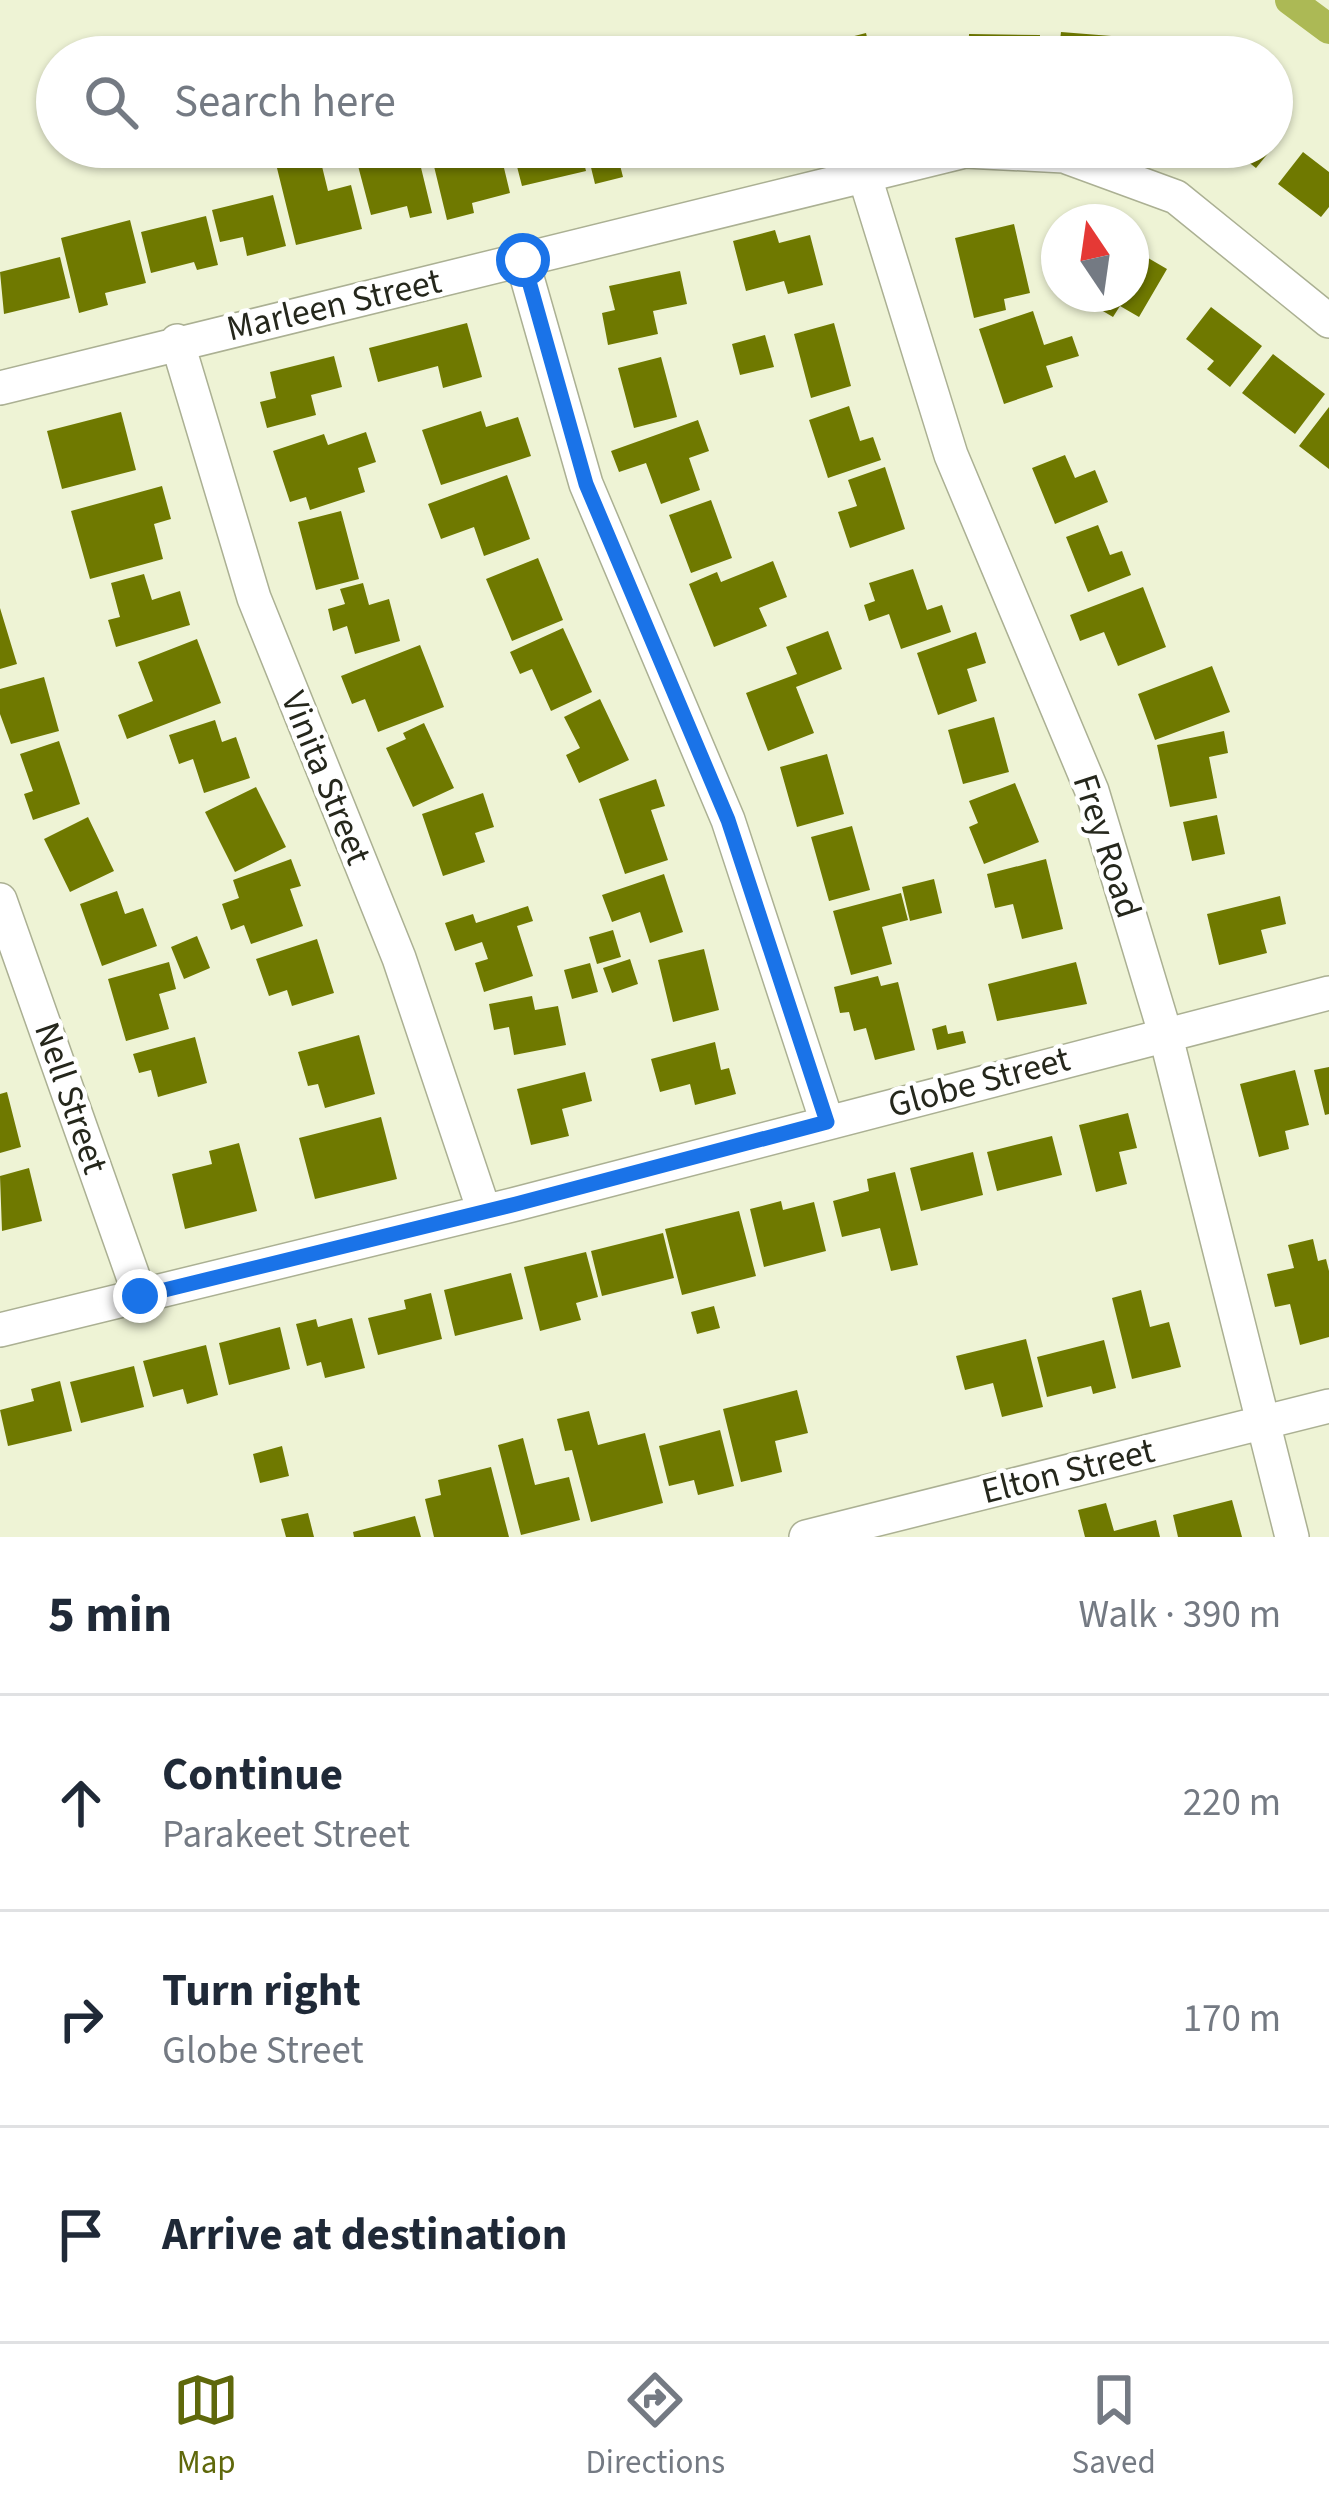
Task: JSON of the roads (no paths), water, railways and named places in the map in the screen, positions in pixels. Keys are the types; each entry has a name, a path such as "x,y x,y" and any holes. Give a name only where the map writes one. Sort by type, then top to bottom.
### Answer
{"street":[{"name":"Marleen Street","path":"0,388 890,168"},
{"name":"Marleen Street","path":"1097,168 1176,197 1323,304"},
{"name":"Frey Road","path":"864,174 951,455 1092,790 1165,1034 1292,1537"},
{"path":"523,260 586,484 728,820 827,1122"},
{"name":"Vinita Street","path":"177,341 254,598 399,958 484,1211"},
{"name":"Nell Street","path":"0,900 140,1296"},
{"name":"Globe Street","path":"0,1330 484,1211 1329,993"},
{"name":"Elton Street","path":"806,1537 1329,1406"}],"waterway":[{"path":"1290,0 1329,29"}]}
